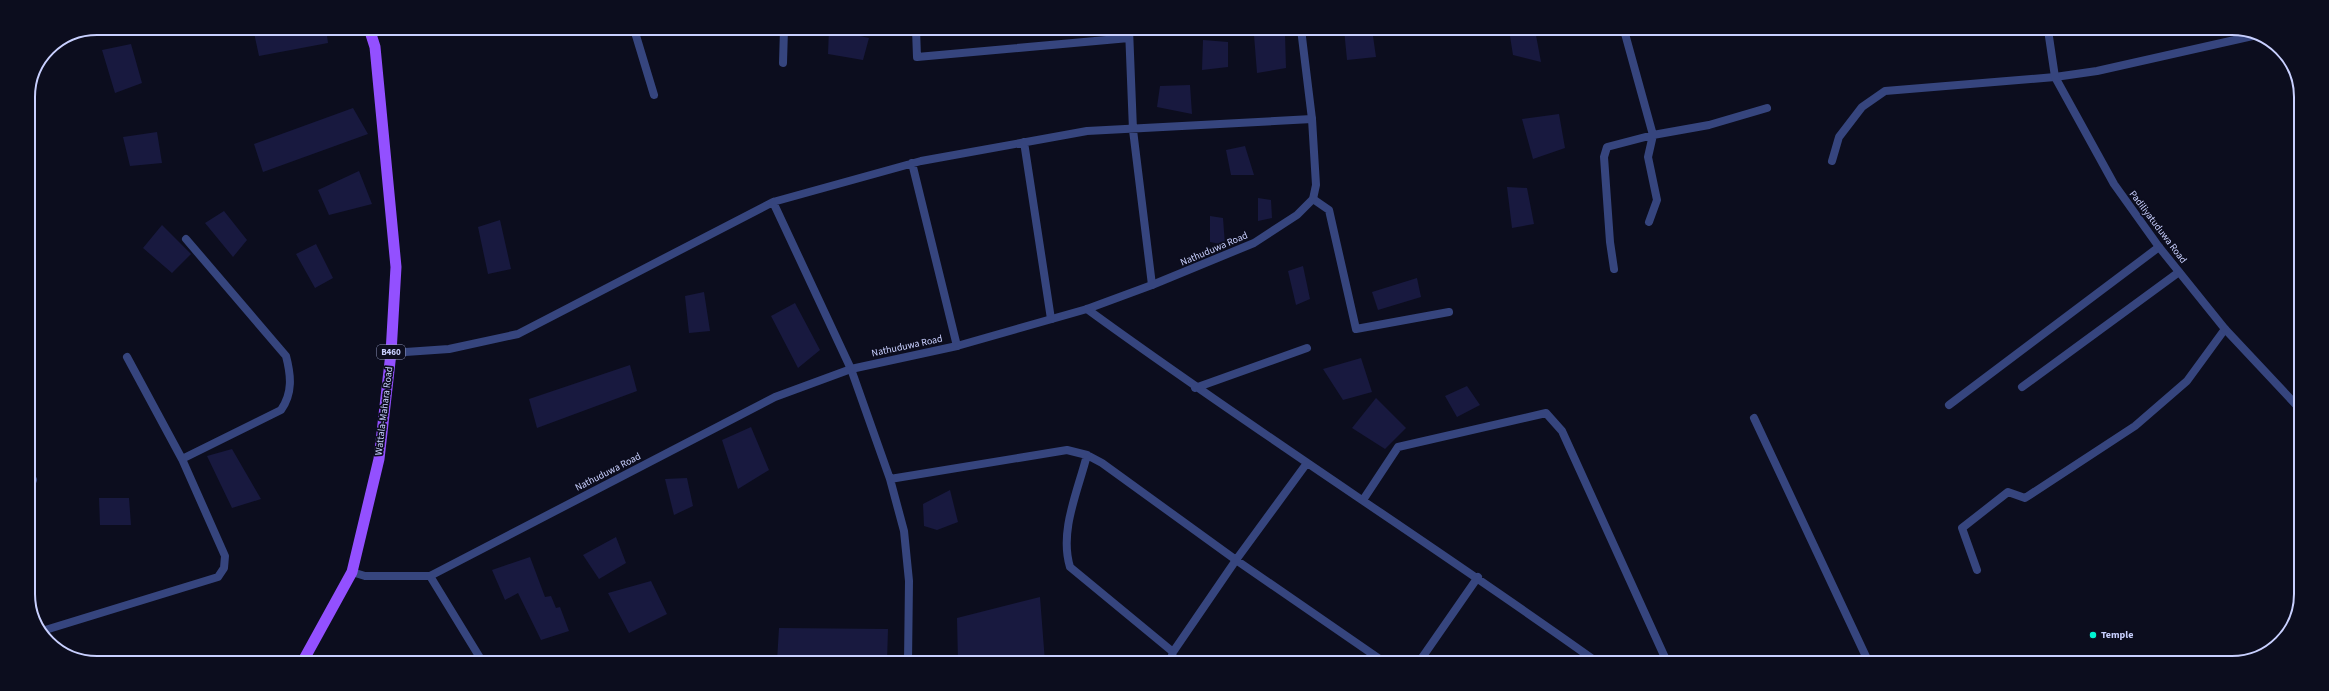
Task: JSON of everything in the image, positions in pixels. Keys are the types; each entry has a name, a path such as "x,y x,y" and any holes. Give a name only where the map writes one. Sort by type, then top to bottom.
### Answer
{"main road":[{"name":"Wattala-Mahara Road","path":"306,656 352,572 379,459 391,353 396,267 375,47 371,35"}],"street":[{"path":"636,35 654,95"},
{"path":"783,63 784,35"},
{"path":"916,35 917,57 1111,35"},
{"path":"1129,35 1132,130 1152,285"},
{"path":"1302,35 1312,119 1316,186 1313,199 1328,210 1356,330 1449,312"},
{"path":"1625,35 1653,135 1648,157 1657,200 1649,222"},
{"name":"Padiliyatuduwa Road","path":"2049,35 2055,77 2114,184 2179,272 2225,330 2294,403"},
{"path":"1832,161 1839,137 1862,107 1885,91 2055,77 2096,71 2248,37"},
{"path":"1614,269 1610,242 1604,157 1606,147 1653,135 1710,124 1767,108"},
{"path":"391,353 449,349 518,334 773,202 912,164 1087,131 1132,130 1312,119"},
{"path":"1024,142 1052,319"},
{"path":"912,164 957,346"},
{"name":"Nathuduwa Road","path":"352,572 365,576 430,576 775,397 851,369 957,346 1087,309 1152,285 1254,243 1297,216 1313,199"},
{"path":"773,202 851,369 890,479 904,531 909,581 908,656"},
{"path":"182,458 281,410 288,400 290,371 286,356 186,239"},
{"path":"1949,405 2160,247"},
{"path":"2022,387 2179,272"},
{"path":"1087,309 1195,388 1478,577 1589,656"},
{"path":"1977,570 1962,528 2008,492 2025,498 2135,426 2188,381 2225,330"},
{"path":"1195,388 1307,348"},
{"path":"46,630 218,577 224,568 225,556 182,458 127,357"},
{"path":"1363,500 1398,447 1546,413 1562,431 1664,656"},
{"path":"1754,418 1866,656"},
{"path":"890,479 1067,450 1087,455 1102,463 1236,560 1375,656"},
{"path":"1087,455 1065,539 1066,554 1070,567 1174,652"},
{"path":"1172,656 1236,560 1308,463"},
{"path":"430,576 479,656"},
{"path":"1423,656 1478,577"}],"building":[{"path":"254,35 327,35 328,43 259,56"},
{"path":"829,35 856,35 869,38 863,60 828,54"},
{"path":"1254,35 1285,35 1286,68 1257,73"},
{"path":"1345,35 1373,35 1376,57 1347,60"},
{"path":"1510,35 1536,35 1541,62 1513,55"},
{"path":"1203,40 1228,42 1228,67 1202,70"},
{"path":"131,44 142,83 115,93 102,50"},
{"path":"1190,85 1192,114 1157,107 1160,86"},
{"path":"353,108 368,134 263,172 254,144"},
{"path":"1559,114 1565,148 1533,159 1522,119"},
{"path":"157,132 162,163 130,166 123,137"},
{"path":"1245,146 1254,175 1231,175 1226,150"},
{"path":"359,171 372,204 329,215 318,190"},
{"path":"1507,187 1527,188 1534,224 1512,228"},
{"path":"1258,198 1271,200 1272,218 1258,221"},
{"path":"224,211 247,240 233,257 205,223"},
{"path":"1210,216 1223,218 1225,245 1210,242"},
{"path":"500,220 511,269 488,274 478,227"},
{"path":"162,225 191,254 172,273 143,248"},
{"path":"316,244 333,278 315,288 296,254"},
{"path":"1303,266 1310,299 1296,305 1288,271"},
{"path":"1417,278 1421,297 1378,310 1372,292"},
{"path":"704,292 710,331 689,333 685,296"},
{"path":"795,303 820,350 798,368 771,316"},
{"path":"1361,358 1372,392 1343,400 1323,369"},
{"path":"630,365 637,391 537,428 529,399"},
{"path":"1467,386 1480,405 1457,417 1445,396"},
{"path":"1376,398 1406,428 1385,449 1352,428"},
{"path":"751,427 769,470 738,489 722,440"},
{"path":"232,449 261,499 232,508 207,456"},
{"path":"687,478 693,506 674,515 665,479"},
{"path":"950,490 958,522 937,530 924,526 923,504"},
{"path":"99,498 129,498 131,525 100,525"},
{"path":"616,537 626,563 599,579 583,555"},
{"path":"530,557 545,597 551,596 556,608 560,607 569,631 541,640 518,593 505,600 492,570"},
{"path":"651,581 667,614 629,633 608,593"},
{"path":"1040,597 1045,656 958,656 957,618"},
{"path":"779,628 888,629 887,656 777,656"}],"place":[{"name":"Temple","path":"2093,635"}]}
